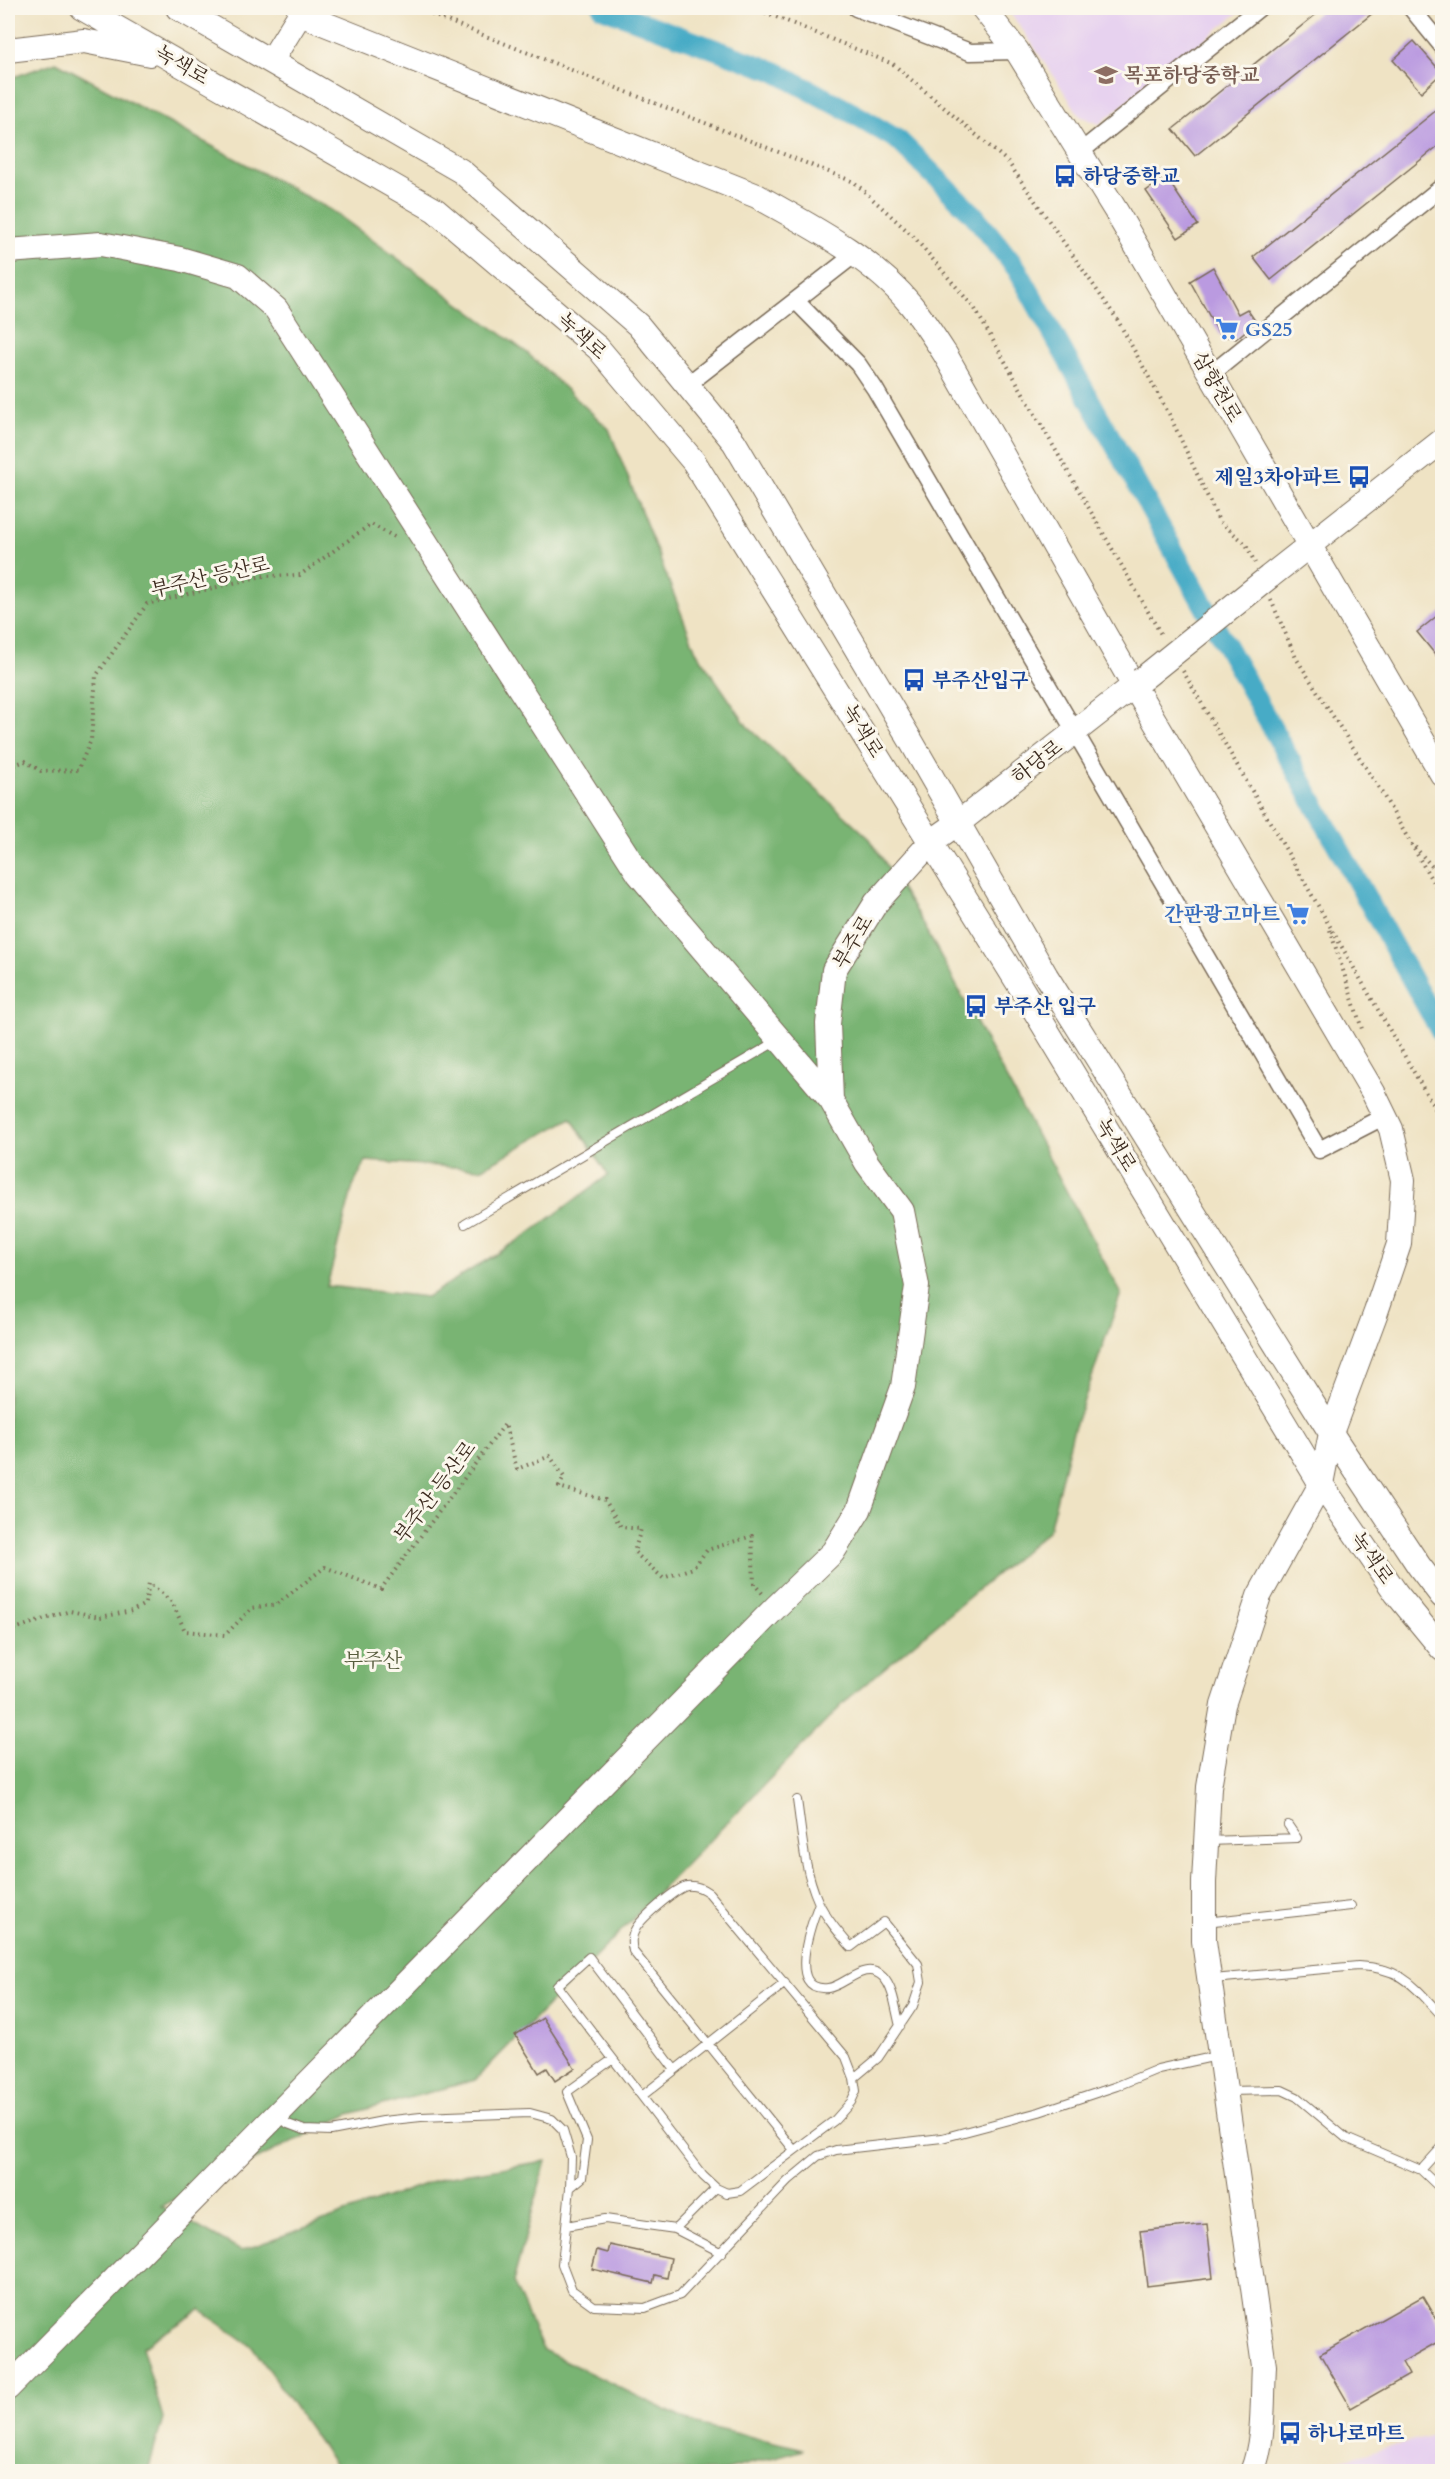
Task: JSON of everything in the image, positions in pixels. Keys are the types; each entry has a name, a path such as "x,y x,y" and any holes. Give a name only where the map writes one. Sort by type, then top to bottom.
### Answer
{"street":[{"name":"녹색로","path":"82,8 435,210 598,348 694,462 932,842 1321,1484 1396,1593 1443,1649"},
{"name":"녹색로","path":"178,8 203,16 271,61 461,171 638,325 734,442 1046,976 1330,1433 1419,1566 1443,1596"},
{"path":"856,8 970,52 1017,51"},
{"name":"삼향천로","path":"982,8 1017,51 1079,153 1443,774"},
{"path":"1079,153 1259,8"},
{"path":"1411,8 1443,46"},
{"path":"271,61 300,14 757,196 802,221 868,264 909,303 929,330 1138,683 1351,1053 1391,1129 1403,1180 1399,1245 1377,1312 1330,1433 1321,1484 1259,1596 1243,1641 1223,1705 1209,1787 1204,1941 1264,2366 1261,2420 1256,2462 1252,2472"},
{"path":"8,50 84,41 170,58"},
{"path":"1210,375 1443,187"},
{"path":"8,251 101,244 180,259 238,276 276,309 639,874 831,1100 867,1163 902,1211 917,1286 903,1387 859,1510 833,1552 775,1608 8,2388"},
{"path":"687,385 854,255"},
{"path":"795,301 858,364 875,389 1319,1149 1385,1116"},
{"path":"1264,579 1443,441"},
{"name":"하당로","path":"932,842 1075,733 1264,579"},
{"name":"부주로","path":"831,1100 828,1024 834,970 876,903 932,842"}],"lane":[{"path":"465,1224 780,1040"},
{"path":"797,1800 808,1877 819,1903 851,1947 884,1922 918,1964 921,1982 913,2006 878,2058 854,2078"},
{"path":"1206,1841 1297,1838 1288,1824"},
{"path":"675,2070 589,1957 557,1986 703,2176 716,2188 727,2193 740,2191 835,2120 856,2091 846,2057 709,1893 701,1887 688,1886 678,1889 637,1926 631,1940 633,1951 794,2150"},
{"path":"819,1903 805,1942 804,1968 808,1981 816,1986 827,1988 838,1985 853,1974 875,1972 884,1977 890,1988 900,2026"},
{"path":"1204,1922 1351,1906"},
{"path":"1210,1980 1358,1966 1377,1967 1398,1973 1443,2016"},
{"path":"642,2096 784,1983"},
{"path":"277,2114 288,2124 304,2130 331,2131 420,2117 530,2113 552,2119 563,2130 571,2157 562,2264 572,2290 594,2306 645,2308 680,2295 788,2181 818,2156 836,2150 942,2138 1040,2112 1158,2069 1220,2055"},
{"path":"570,2188 582,2178 587,2140 567,2092 613,2059"},
{"path":"1225,2091 1282,2090 1298,2097 1346,2138 1421,2170 1443,2190"},
{"path":"1421,2170 1443,2147"},
{"path":"675,2229 716,2188"},
{"path":"566,2226 605,2219 675,2229 722,2253"}],"path":[{"path":"754,8 893,64 1008,162 1117,320 1168,414 1219,521 1246,544 1264,579 1296,657 1382,793 1443,898"},
{"name":"부주산 등산로","path":"8,767 25,761 41,771 78,770 91,740 96,676 147,604 262,576 300,575 371,524 398,539"},
{"path":"1409,840 1443,878"},
{"path":"1327,921 1363,1035"},
{"name":"부주산 등산로","path":"8,1631 70,1611 100,1617 132,1611 145,1604 148,1583 172,1602 185,1631 225,1635 252,1608 277,1604 325,1567 381,1589 505,1424 517,1469 549,1456 564,1478 559,1486 605,1500 621,1527 641,1529 634,1552 663,1578 693,1568 707,1550 752,1536 754,1584 775,1608"}],"shaded area":[{"name":"목포하당중학교","path":"1006,8 1244,8 1099,124 1080,116"},
{"name":"하나로마트","path":"1442,2434 1442,2471 1319,2471 1326,2463"}],"green space":[{"name":"부주산","path":"56,62 331,210 526,352 609,429 696,651 747,726 870,839 923,923 1121,1293 1072,1435 1049,1530 850,1697 475,2080 349,2114 161,2206 241,2251 444,2177 546,2161 513,2282 543,2350 692,2423 804,2449 724,2471 339,2471 252,2346 200,2310 142,2347 163,2418 148,2471 8,2471 8,79","holes":["571,1118 608,1175 527,1235 427,1297 327,1286 353,1186 366,1161 481,1169"]}],"building":[{"path":"1324,8 1379,8 1195,156 1173,129"},
{"path":"1414,41 1442,73 1421,92 1393,60"},
{"path":"1443,105 1443,142 1271,280 1253,257"},
{"path":"1166,177 1198,225 1178,238 1146,191"},
{"path":"1213,267 1238,314 1247,309 1256,322 1236,339 1220,335 1190,281"},
{"path":"1443,611 1443,664 1417,632"},
{"path":"543,2018 575,2068 555,2081 547,2068 539,2073 515,2035"},
{"path":"1207,2224 1213,2278 1147,2286 1140,2231"},
{"path":"610,2245 671,2258 667,2278 655,2275 653,2283 592,2269 597,2250 608,2253"},
{"path":"1423,2296 1443,2330 1443,2339 1402,2362 1409,2375 1351,2408 1320,2354"}],"waterway":[{"path":"603,8 774,71 856,115 898,140 974,215 1017,269 1442,1034"}],"place":[{"name":"목포하당중학교","path":"1106,75"},
{"name":"하당중학교","path":"1065,176"},
{"name":"GS25","path":"1227,329"},
{"name":"제일3차아파트","path":"1359,477"},
{"name":"부주산입구","path":"914,680"},
{"name":"간판광고마트","path":"1298,914"},
{"name":"부주산 입구","path":"976,1006"},
{"name":"하나로마트","path":"1290,2433"}]}
